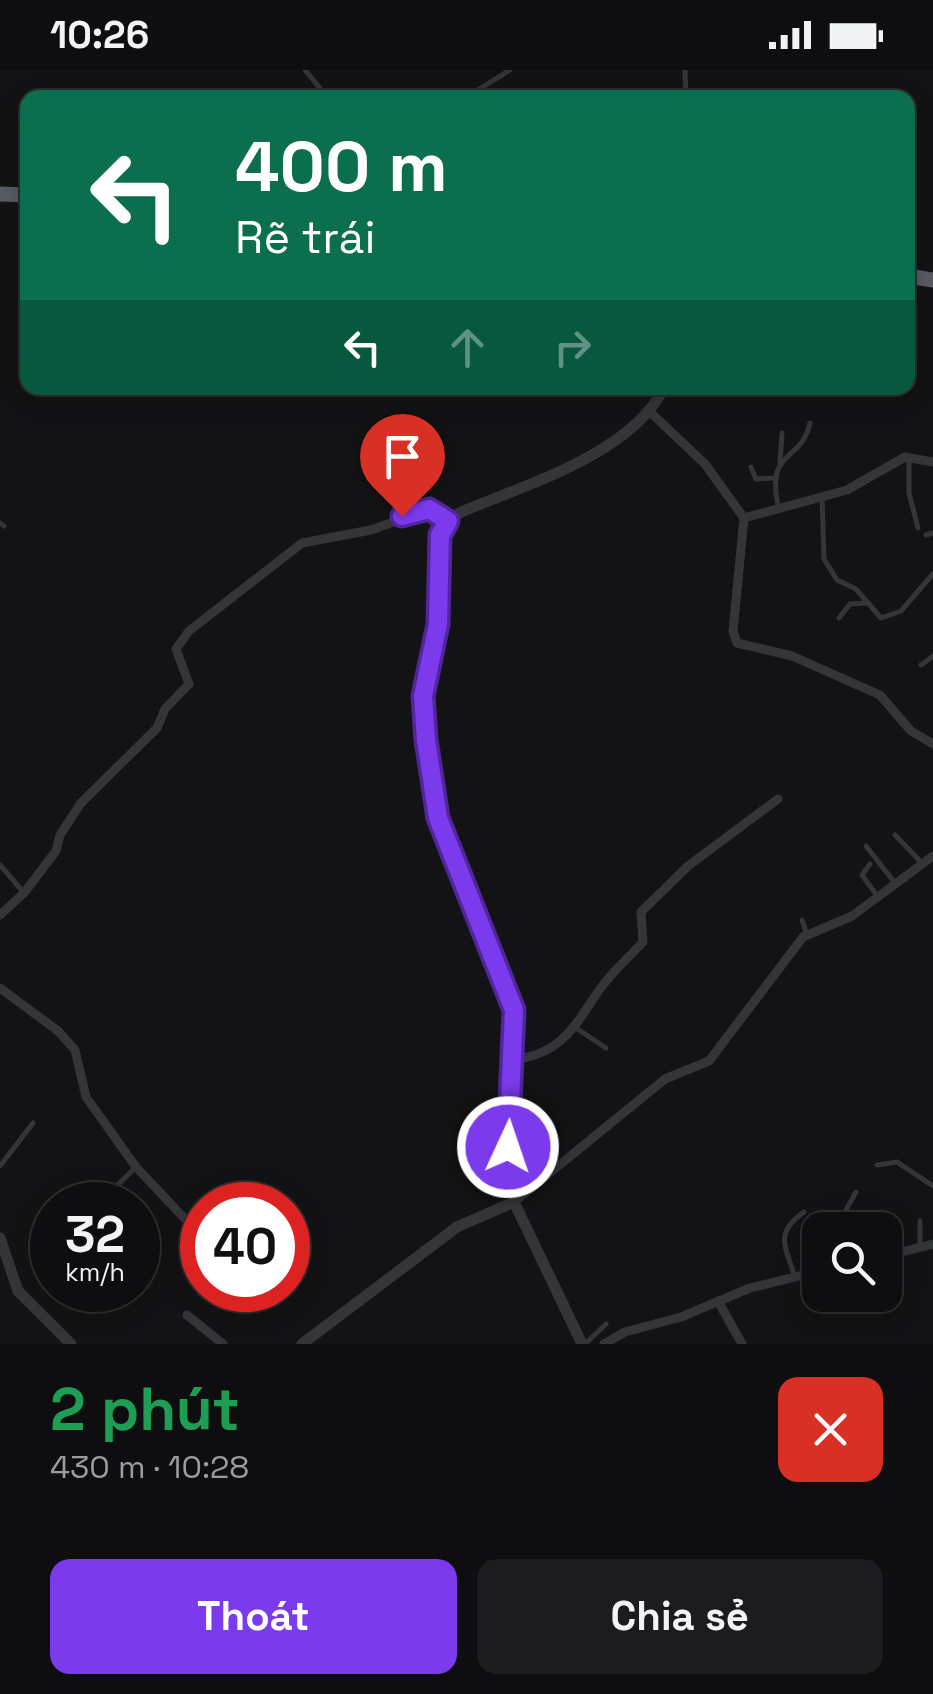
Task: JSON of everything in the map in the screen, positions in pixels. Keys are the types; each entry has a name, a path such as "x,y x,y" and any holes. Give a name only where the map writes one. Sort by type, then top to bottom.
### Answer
{"street":[{"path":"583,1344 514,1202 508,1147 516,1026 510,992 438,818 428,770 423,696 438,624 440,535 448,521 572,465 632,429 659,395"},
{"path":"649,411 709,468 735,511 744,518"},
{"path":"744,518 852,488 908,457 933,462"},
{"path":"0,915 24,893 56,851 60,835 81,803 157,728 165,710 189,684 176,648 189,630 302,543 371,530 429,509 448,521"},
{"path":"744,518 733,631 737,642 792,656 880,695 918,738 933,744"},
{"path":"513,1060 534,1057 576,1028 602,986 642,942 641,912 688,866 778,799"},
{"path":"302,1344 458,1227 514,1202 665,1080 709,1062 738,1018 806,935 852,916 933,856"},
{"path":"0,988 58,1031 75,1050 86,1096 136,1167 180,1214"},
{"path":"0,1238 18,1291 72,1344"},
{"path":"902,1252 933,1244"},
{"path":"604,1344 625,1332 802,1276"},
{"path":"718,1301 742,1344"},
{"path":"187,1316 223,1344"}],"lane":[{"path":"304,70 321,90"},
{"path":"478,90 510,70"},
{"path":"779,510 773,478 780,463 804,440 810,423"},
{"path":"780,463 782,433"},
{"path":"908,457 918,528"},
{"path":"750,466 756,480 773,478"},
{"path":"822,498 824,558 836,580 856,589 881,618 892,616 912,601 933,574"},
{"path":"839,618 850,604 869,603"},
{"path":"921,665 933,656"},
{"path":"896,835 923,864"},
{"path":"866,846 896,885"},
{"path":"870,864 862,875 878,897"},
{"path":"0,865 24,893"},
{"path":"802,920 806,935"},
{"path":"576,1028 606,1048"},
{"path":"0,1166 33,1123"},
{"path":"877,1165 897,1162 933,1186"},
{"path":"121,1182 136,1167"},
{"path":"846,1212 856,1192"},
{"path":"795,1278 783,1233 786,1225 802,1213"},
{"path":"920,1220 920,1247"},
{"path":"583,1344 606,1324"}],"route":[{"path":"402,516 429,509 448,521 440,535 440,612 425,681 423,712 438,818 514,1010 516,1041 508,1147"}]}
